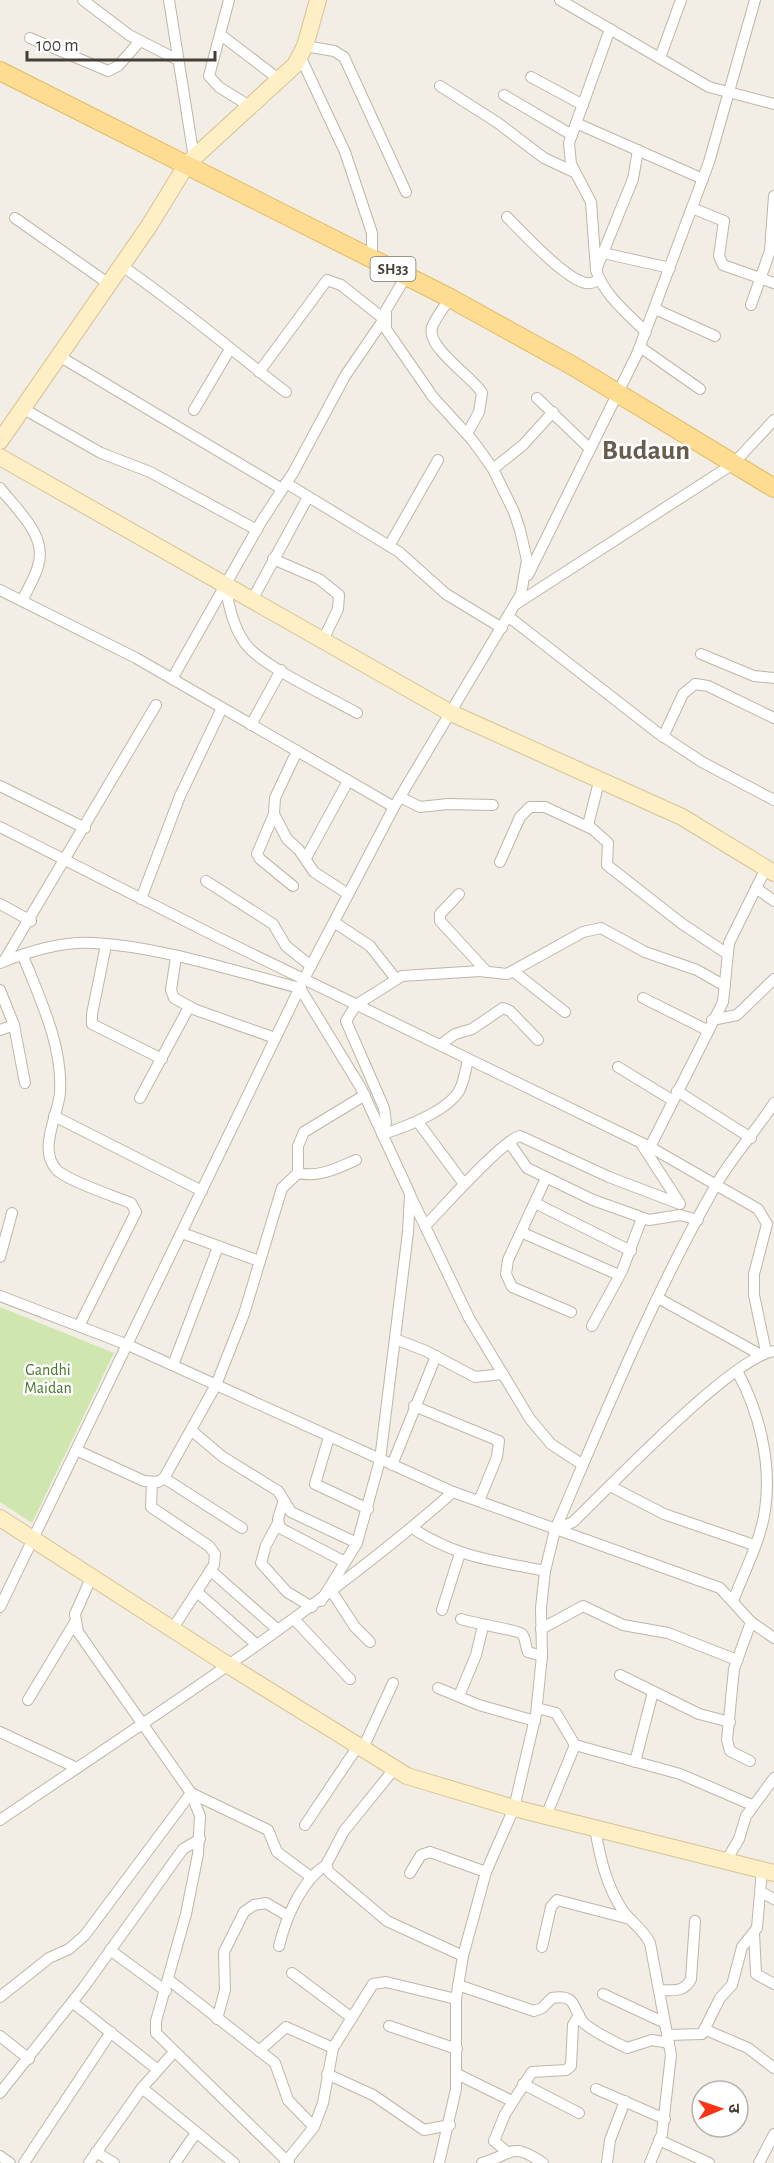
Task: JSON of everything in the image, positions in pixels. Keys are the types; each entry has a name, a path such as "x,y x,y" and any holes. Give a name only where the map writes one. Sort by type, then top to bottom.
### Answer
{"main road":[{"name":"SH33","path":"0,71 191,161 372,259 450,298 573,366 774,488"}],"street":[{"path":"83,0 140,41 178,60"},
{"path":"229,0 209,76 219,87 251,107"},
{"path":"0,441 122,266 191,161 279,80 303,51 318,0"},
{"path":"560,0 709,87 774,104"},
{"path":"660,58 681,0"},
{"path":"0,1607 311,966 394,807 516,604 525,580 618,395 646,332 703,179 754,0"},
{"path":"169,1 191,161"},
{"path":"610,29 567,149 574,172 591,202 597,275 617,304 646,332"},
{"path":"221,35 279,80"},
{"path":"30,38 108,70 118,66 140,41"},
{"path":"303,51 334,51 344,57 406,192"},
{"path":"303,51 345,152 356,193 372,233 372,259"},
{"path":"531,77 583,105"},
{"path":"440,86 498,123 544,158 574,172"},
{"path":"504,95 572,135"},
{"path":"576,123 703,179"},
{"path":"507,217 543,252 582,282 592,283 633,179 638,150"},
{"path":"751,305 770,251 774,196"},
{"path":"692,208 724,221 720,261 774,283"},
{"path":"15,218 109,284"},
{"path":"603,253 670,268"},
{"path":"122,266 174,302 286,392"},
{"path":"172,679 345,376 384,319 389,302 406,276"},
{"path":"259,372 327,280 341,285 384,319 386,329 433,397 467,434 493,470 520,530 527,560 525,580"},
{"path":"450,298 434,323 432,336 437,346 483,393 479,412 467,434"},
{"path":"655,309 715,336"},
{"path":"640,347 700,389"},
{"path":"194,410 230,349"},
{"path":"59,356 284,486 308,496 390,546 446,594 502,628"},
{"path":"537,398 590,449"},
{"path":"22,408 101,453 150,472 256,530"},
{"path":"493,470 523,445 553,412"},
{"path":"516,604 733,464 774,420"},
{"path":"0,457 449,712 600,778 682,817 770,871 756,888 732,935 726,953 723,1002 645,1145"},
{"path":"390,546 438,460"},
{"path":"0,489 29,526 40,547 38,567 22,601"},
{"path":"252,600 308,496"},
{"path":"273,559 319,579 339,595 338,609 323,640"},
{"path":"226,585 227,600 247,645 262,659 357,713"},
{"path":"0,590 172,679 394,807"},
{"path":"509,617 663,737 702,762 774,800"},
{"path":"701,654 754,676 774,678"},
{"path":"251,725 281,670"},
{"path":"663,737 683,694 695,684 708,686 774,718"},
{"path":"2,962 31,921 156,705"},
{"path":"141,898 180,796 222,708"},
{"path":"293,886 257,854 273,814 275,798 297,752"},
{"path":"590,828 587,820 600,778"},
{"path":"306,858 348,781"},
{"path":"0,786 85,828"},
{"path":"400,797 420,807 448,804 493,805"},
{"path":"500,862 520,817 530,807 544,807 590,828 608,843 606,860 612,870 641,889 681,923 726,953"},
{"path":"273,814 287,839 306,858 314,872 348,894"},
{"path":"0,827 141,898 302,984 356,1005 645,1145 717,1183 758,1209 767,1224 753,1274 754,1295 767,1353"},
{"path":"206,880 273,924 286,946 311,966"},
{"path":"756,888 774,901"},
{"path":"459,894 440,914 440,921 487,972"},
{"path":"0,904 31,921"},
{"path":"334,922 370,946 396,979"},
{"path":"382,1134 386,1122 384,1108 347,1027 347,1017 356,1005 396,979 413,974 487,972 501,975 513,971 583,932 601,928 645,952 697,970 725,986"},
{"path":"2,962 73,944 106,945 176,957 302,984 365,1095 469,1318 530,1419 551,1444 583,1465"},
{"path":"106,945 92,1024 162,1059"},
{"path":"23,956 46,1013 60,1070 60,1096 54,1116 50,1152 56,1170 131,1203 136,1212 129,1231 79,1326"},
{"path":"176,957 171,995 189,1007 275,1038"},
{"path":"513,971 565,1012"},
{"path":"643,998 710,1025 737,1015 774,979"},
{"path":"0,990 14,1025 25,1083"},
{"path":"140,1098 189,1007"},
{"path":"440,1045 454,1034 472,1029 503,1008 510,1011 538,1041"},
{"path":"0,1030 14,1025"},
{"path":"382,1134 418,1122 458,1093 468,1059"},
{"path":"618,1067 751,1138"},
{"path":"76,1450 152,1482 164,1478 216,1385 244,1314 282,1188 298,1173 298,1146 304,1132 365,1095"},
{"path":"439,2163 450,2125 457,2074 456,1999 463,1956 486,1872 514,1808 535,1720 542,1656 541,1629 545,1571 555,1530 694,1219 774,1103"},
{"path":"54,1116 202,1191"},
{"path":"418,1122 464,1184"},
{"path":"425,1226 464,1184 509,1142 520,1136 527,1137 609,1177 680,1204"},
{"path":"509,1142 527,1168 592,1200 654,1221 674,1215 694,1219"},
{"path":"645,1145 680,1204 694,1219"},
{"path":"298,1173 328,1172 356,1160"},
{"path":"546,1178 523,1233 508,1260 508,1282 512,1287 571,1312"},
{"path":"316,1604 357,1542 380,1460 410,1194"},
{"path":"535,1203 631,1251"},
{"path":"0,1257 12,1213"},
{"path":"592,1326 620,1275 642,1218"},
{"path":"182,1233 259,1261"},
{"path":"523,1233 620,1275"},
{"path":"173,1365 218,1247"},
{"path":"0,1296 128,1345 453,1492 720,1588 751,1622 774,1638"},
{"path":"658,1298 767,1353"},
{"path":"395,1339 436,1356 475,1377 503,1374"},
{"path":"555,1530 573,1522 715,1387 767,1353"},
{"path":"392,1465 436,1356"},
{"path":"733,1601 754,1545 770,1492 756,1409 737,1371"},
{"path":"414,1406 499,1441 497,1457 478,1501"},
{"path":"192,1431 223,1457 278,1491 291,1512 357,1542"},
{"path":"328,1437 315,1484 368,1509"},
{"path":"164,1478 242,1528"},
{"path":"152,1482 151,1507 214,1549 216,1559 173,1628"},
{"path":"610,1486 664,1514 754,1545"},
{"path":"0,1820 316,1604 412,1528 453,1492"},
{"path":"284,1503 261,1563 287,1592 316,1604"},
{"path":"0,1518 228,1665 407,1776 514,1808 768,1872 761,1892 759,1922 754,1933 742,1947 732,1984 717,2004 706,2030 696,2035 652,2040 627,2048 588,2026 579,2015 574,2002 565,1998 552,1998 542,2008 534,2011 458,1985"},
{"path":"278,1523 288,1533 345,1562"},
{"path":"412,1528 437,1544 460,1553 545,1571"},
{"path":"442,1610 460,1553"},
{"path":"210,1570 278,1630"},
{"path":"28,1700 75,1622 78,1604 92,1576"},
{"path":"197,1592 257,1645"},
{"path":"332,1592 355,1627 370,1642"},
{"path":"541,1629 583,1606 623,1625 668,1633 737,1660"},
{"path":"294,1619 351,1679"},
{"path":"461,1620 517,1631 524,1638 528,1652 542,1656"},
{"path":"75,1622 78,1632 191,1793 200,1816 200,1839 186,1914 155,2028 156,2033 174,2052 287,2162 314,2127 323,2103 333,2049 368,1990 379,1982 456,1999"},
{"path":"750,1761 730,1751 727,1740 737,1660 751,1622"},
{"path":"459,1696 476,1655 483,1626"},
{"path":"620,1675 699,1714 730,1722"},
{"path":"305,1825 361,1747 393,1683"},
{"path":"438,1688 535,1720"},
{"path":"635,1762 653,1692"},
{"path":"537,1708 556,1713 575,1745 701,1782 753,1805"},
{"path":"0,1732 77,1768"},
{"path":"546,1816 575,1745"},
{"path":"279,1946 288,1916 311,1877 326,1865 344,1831 394,1768"},
{"path":"726,1861 739,1839 742,1823 774,1778"},
{"path":"191,1793 268,1830 277,1852 311,1877"},
{"path":"0,1997 49,1958 69,1949 85,1935 191,1793"},
{"path":"595,1828 604,1877 631,1920 642,1929 650,1943 668,2039 670,2072 664,2119 650,2163"},
{"path":"0,2093 72,2002 183,1849 200,1839"},
{"path":"410,1873 422,1855 430,1852 486,1872"},
{"path":"326,1865 329,1872 387,1921 463,1956"},
{"path":"761,1892 774,1899"},
{"path":"542,1947 551,1907 557,1900 631,1920"},
{"path":"217,2019 225,1990 224,1952 244,1912 254,1905 266,1903 288,1916"},
{"path":"659,1990 679,1991 688,1986 691,1979 695,1921"},
{"path":"754,1933 756,1974 774,1984"},
{"path":"110,1950 166,1991"},
{"path":"292,1973 352,2018"},
{"path":"169,1980 275,2063 288,2100 314,2127"},
{"path":"603,1994 665,2023"},
{"path":"72,2002 158,2070"},
{"path":"507,2152 494,2141 512,2101 532,2072 561,2071 571,2066 573,2025 579,2015"},
{"path":"389,2026 457,2049"},
{"path":"259,2051 281,2028 286,2027 333,2049"},
{"path":"706,2030 748,2048 774,2068"},
{"path":"24,2163 111,2032"},
{"path":"0,2036 28,2059"},
{"path":"89,2163 142,2088 174,2052"},
{"path":"327,2074 372,2095 424,2130 450,2125"},
{"path":"457,2074 512,2101"},
{"path":"523,2084 579,2113"},
{"path":"142,2088 234,2163"},
{"path":"596,2090 664,2119"},
{"path":"607,2163 610,2140 625,2101"},
{"path":"175,2163 196,2133"},
{"path":"759,2163 774,2134"},
{"path":"659,2140 709,2163"},
{"path":"482,2163 497,2159 511,2150 523,2152 543,2163"},
{"path":"96,2152 114,2163"},
{"path":"0,2156 10,2163"}],"green space":[{"name":"Gandhi Maidan","path":"0,1307 114,1353 32,1523 0,1502"}],"district":[{"name":"Budaun","path":"646,449"}]}
